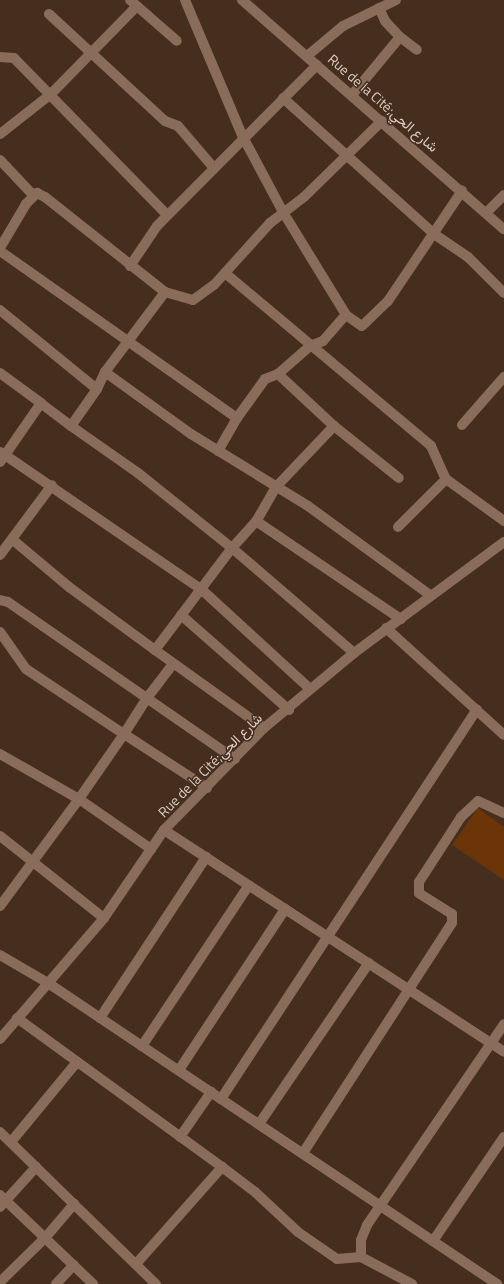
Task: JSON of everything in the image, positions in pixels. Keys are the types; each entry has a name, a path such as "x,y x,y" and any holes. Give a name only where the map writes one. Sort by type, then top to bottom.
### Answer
{"street":[{"path":"185,0 243,137 283,212 346,315 362,326 388,301 462,190"},
{"name":"Rue de la Cité;شارع الحي","path":"242,0 462,190 504,229"},
{"path":"306,56 343,26 396,0"},
{"path":"0,134 51,94 91,53 134,3 177,41"},
{"path":"379,8 385,21 400,37 417,50"},
{"path":"48,14 164,121 178,126 213,167"},
{"path":"352,95 400,37"},
{"path":"0,57 14,58 51,94 167,215"},
{"path":"130,266 157,226 167,215 243,137 317,65"},
{"path":"283,98 434,234 468,258 504,293"},
{"path":"0,160 33,195 37,193 45,197 130,266 165,292 193,300 214,285 270,223 304,197 382,121"},
{"path":"0,248 26,204 37,193"},
{"path":"487,212 504,195"},
{"path":"0,251 129,340 203,397 236,418"},
{"path":"225,273 310,346 431,446 446,479 504,521"},
{"path":"71,426 97,389 105,372 165,292"},
{"path":"0,310 97,389"},
{"path":"218,451 236,418 265,380 278,374 310,346 322,341 346,315"},
{"path":"105,372 218,451 308,506 430,595"},
{"path":"0,373 71,426 138,473 232,548 354,653"},
{"path":"278,374 334,426 399,478"},
{"path":"462,425 504,377"},
{"path":"41,403 2,456 52,485 200,589 310,689"},
{"path":"155,650 232,548 256,521 276,487 334,426"},
{"path":"398,527 446,479"},
{"path":"0,555 13,540 52,485"},
{"path":"256,521 401,619"},
{"path":"13,540 69,586 173,664 264,728"},
{"name":"Rue de la Cité;شارع الحي","path":"0,1038 104,918 164,830 207,788 264,728 289,710 310,689 386,628 401,619 430,595 504,542"},
{"path":"0,600 8,602 235,759"},
{"path":"181,615 289,710"},
{"path":"386,628 504,735"},
{"path":"0,632 26,669 207,788"},
{"path":"0,906 79,799 147,698 173,664"},
{"path":"221,1098 477,710"},
{"path":"0,754 79,799 151,849"},
{"path":"303,1153 452,923 452,914 419,893 419,882 461,817 478,801 504,813"},
{"path":"164,830 491,1042 504,1052"},
{"path":"0,836 104,918"},
{"path":"100,1018 206,857"},
{"path":"142,1046 249,885"},
{"path":"179,1070 285,909"},
{"path":"0,955 48,983 380,1204 497,1284"},
{"path":"259,1124 369,963"},
{"path":"18,1018 222,1167 255,1192 298,1232 337,1259 361,1257 412,1284"},
{"path":"361,1257 361,1240 380,1204 504,1024"},
{"path":"10,1142 77,1062"},
{"path":"180,1137 211,1092"},
{"path":"0,1132 156,1284"},
{"path":"433,1241 504,1137"},
{"path":"36,1167 2,1201 45,1238 93,1284"},
{"path":"136,1264 222,1167"},
{"path":"0,1282 45,1238 74,1204"},
{"path":"56,1284 74,1266"}],"shaded area":[{"path":"478,808 504,827 504,880 452,845"}]}
